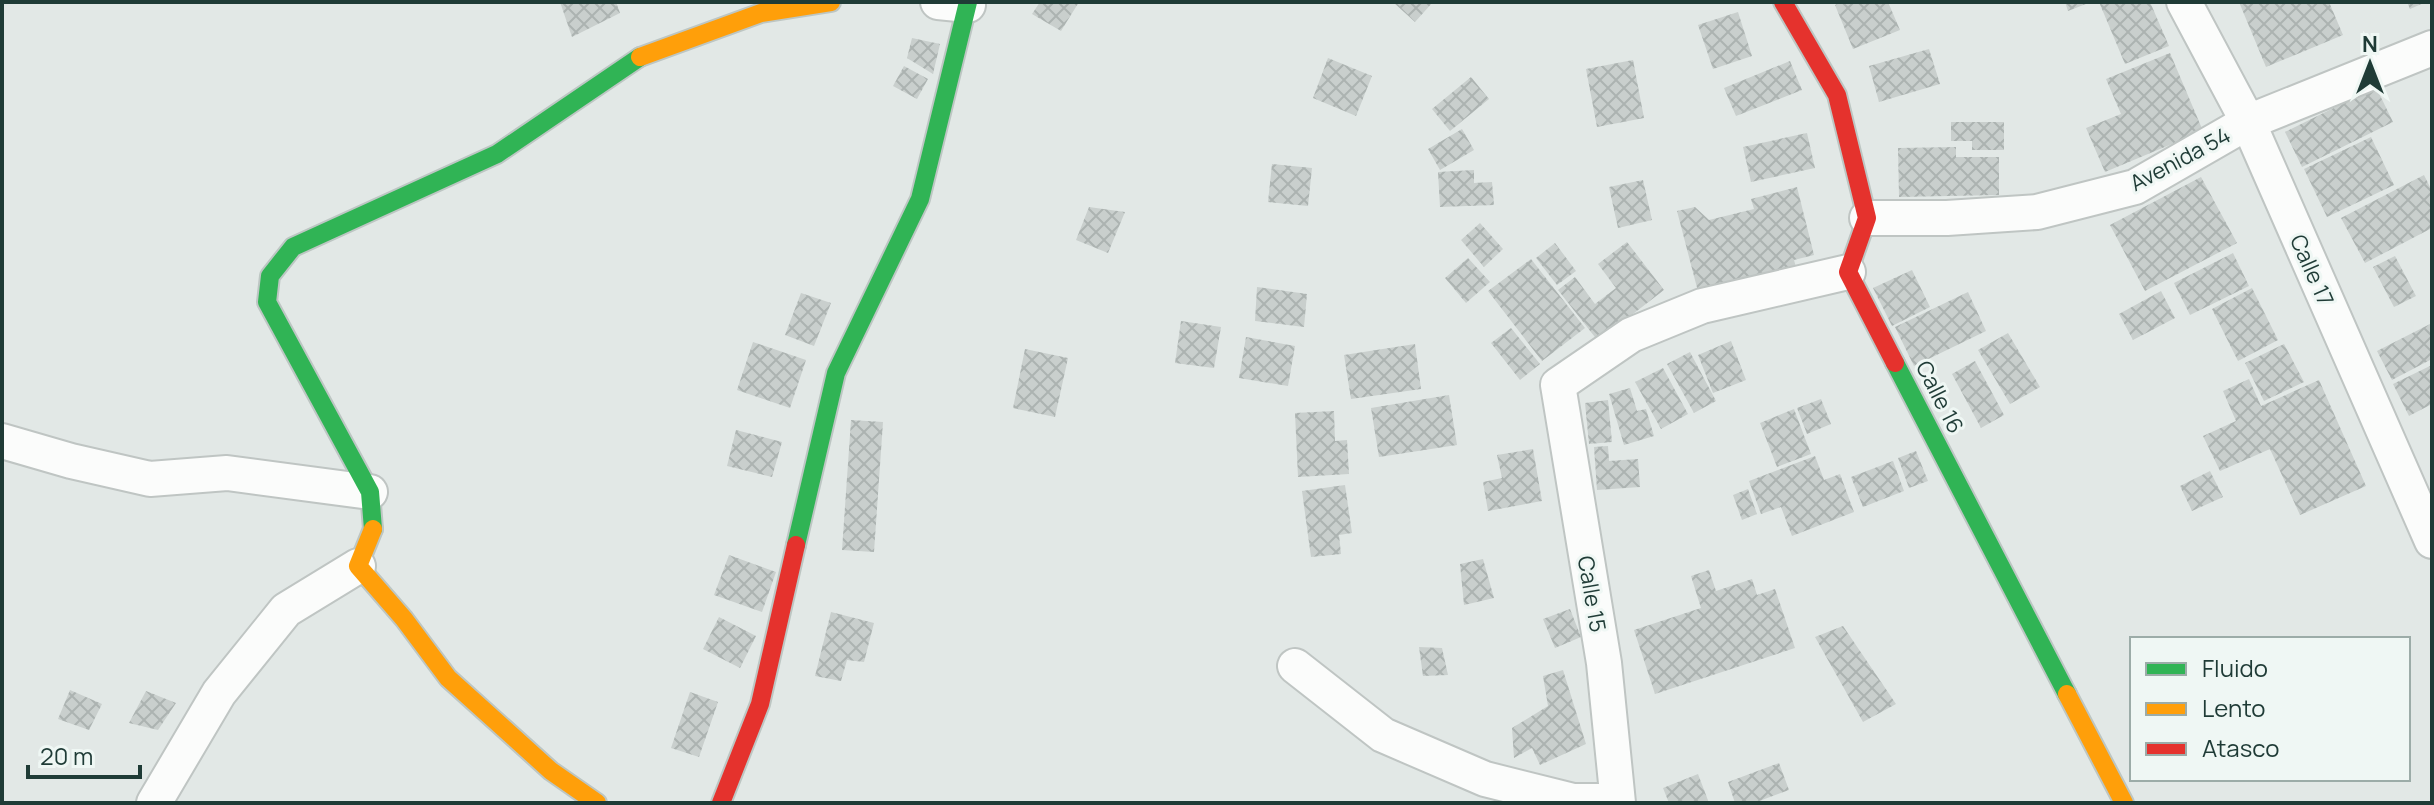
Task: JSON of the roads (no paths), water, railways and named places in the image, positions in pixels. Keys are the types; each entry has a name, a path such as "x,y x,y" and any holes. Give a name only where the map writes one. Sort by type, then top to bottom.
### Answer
{"street":[{"path":"154,803 219,693 286,610 358,566 373,532 370,492 267,302 270,276 293,247 497,154 642,56 759,8 831,2"},
{"path":"1783,2 1837,95 1867,218 1848,272"},
{"name":"Calle 17","path":"2184,2 2248,122 2432,541"},
{"path":"721,803 760,704 836,373 920,199 958,3"},
{"name":"Avenida 54","path":"1867,218 1947,218 2037,212 2135,187 2248,122 2432,48"},
{"name":"Calle 15","path":"1617,802 1604,663 1558,385 1631,335 1702,306 1848,272"},
{"name":"Calle 16","path":"1848,272 2124,803"},
{"path":"2,441 150,479 227,473 370,492"},
{"path":"358,566 404,619 448,678 551,771 597,803"},
{"path":"1295,666 1383,735 1485,779 1573,801 1617,802"}]}
